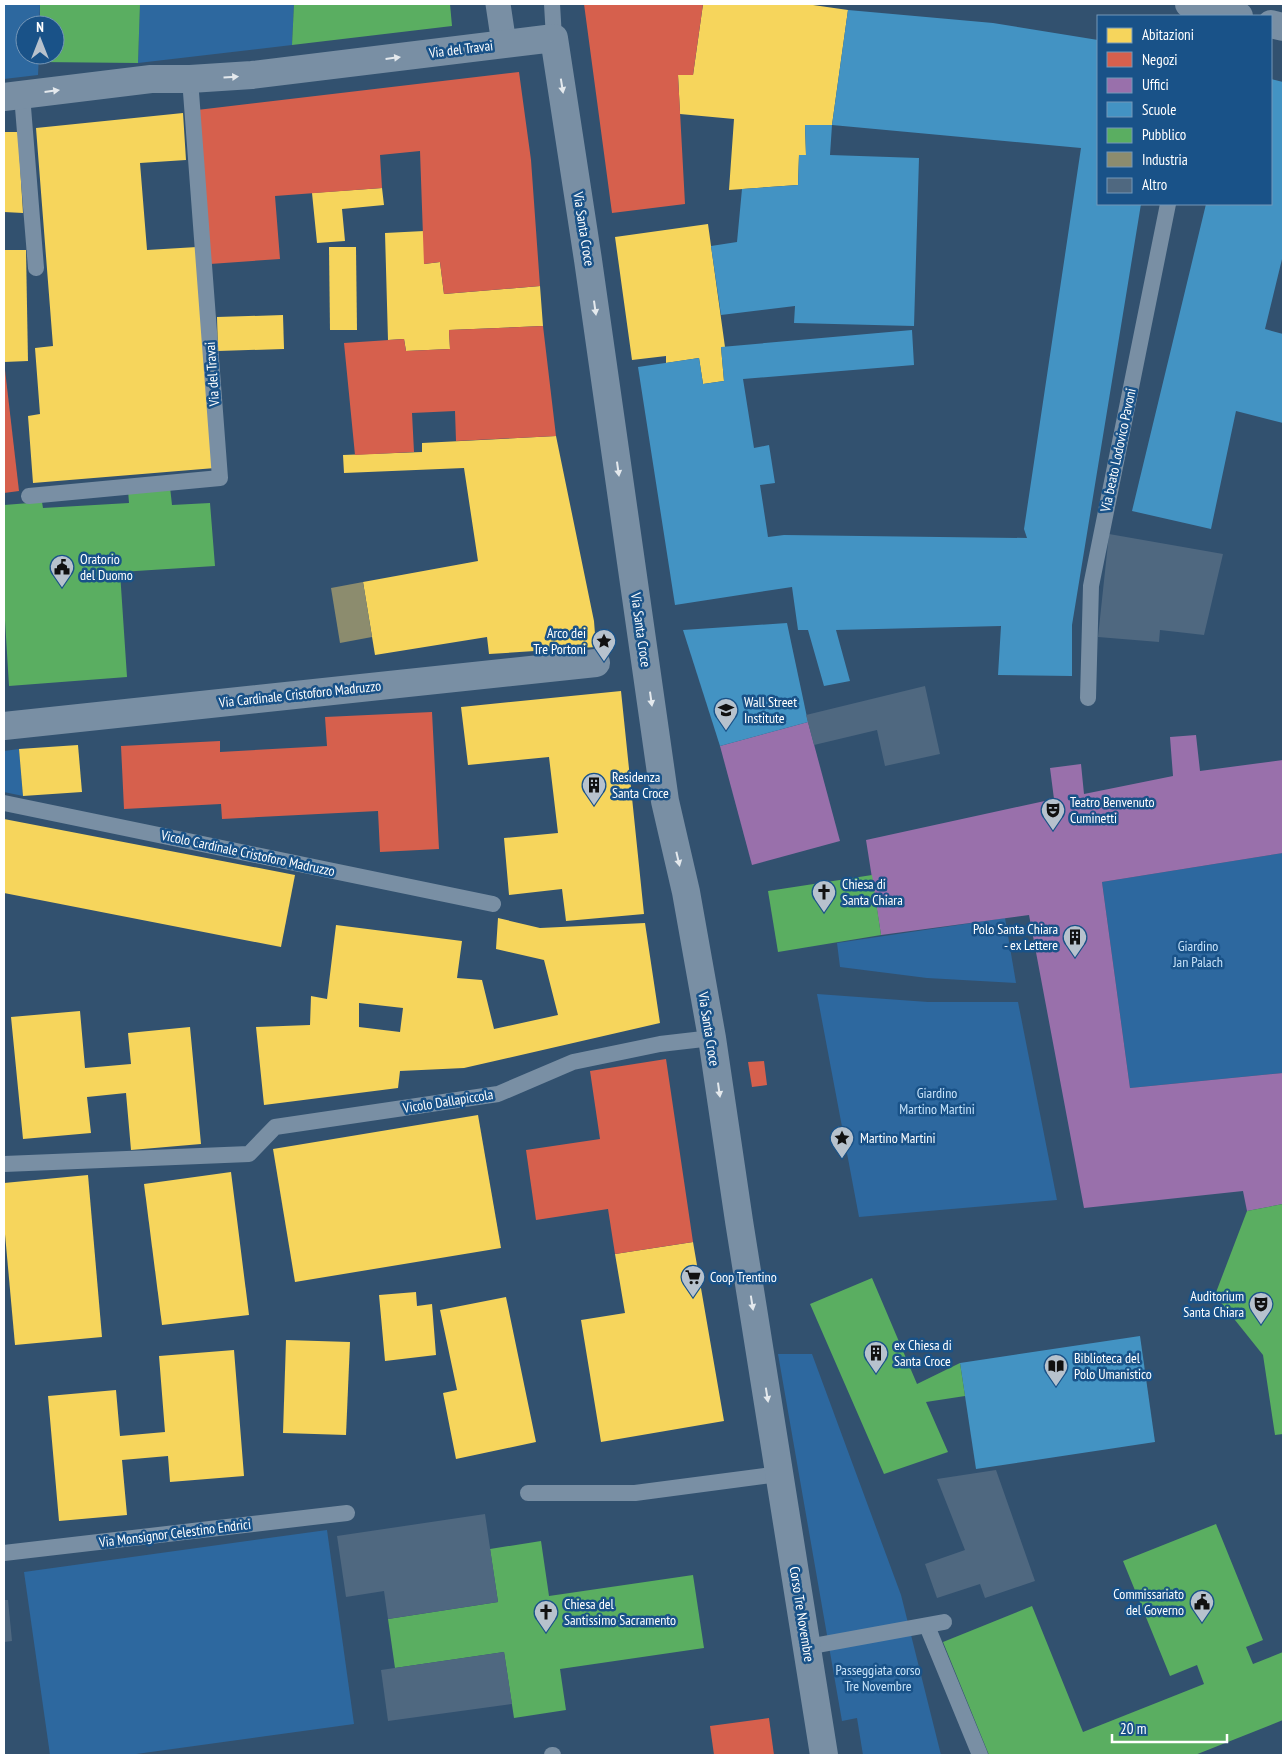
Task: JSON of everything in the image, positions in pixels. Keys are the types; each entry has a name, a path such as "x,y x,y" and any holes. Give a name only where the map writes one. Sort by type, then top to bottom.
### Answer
{"street":[{"path":"1202,10 1233,15"},
{"name":"Via del Travai","path":"13,96 151,79 252,76 501,24 554,38"},
{"name":"Via Santa Croce","path":"554,38 588,260 665,801 686,892 712,1038 739,1221"},
{"name":"Via Cardinale Cristoforo Madruzzo","path":"4,726 596,663"},
{"name":"Corso Tre Novembre","path":"739,1221 824,1755"}],"lane":[{"path":"552,4 554,38"},
{"name":"Via del Travai","path":"29,496 220,478 190,79"},
{"name":"Via del Travai","path":"13,96 36,268"},
{"name":"Via beato Lodovico Pavoni","path":"1088,698 1091,586 1168,205"},
{"name":"Vicolo Cardinale Cristoforo Madruzzo","path":"4,803 493,904"},
{"name":"Vicolo Dallapiccola","path":"4,1164 249,1154 275,1127 498,1094 573,1062 660,1044 712,1038"},
{"path":"528,1493 635,1493 779,1474"},
{"name":"Via Monsignor Celestino Endrici","path":"4,1553 347,1513"},
{"path":"807,1647 944,1622"},
{"path":"927,1626 980,1755"}],"green space":[{"path":"4,4 40,4 39,15 15,15 15,65 38,65 38,75 4,79"},
{"path":"140,4 294,4 292,45 138,63"},
{"path":"19,749 23,796 4,792 4,751"},
{"name":"Giardino Jan Palach","path":"1283,853 1283,1073 1130,1088 1102,882"},
{"path":"1005,918 1016,983 927,978 840,967 837,943"},
{"name":"Giardino Martino Martini","path":"817,994 928,1002 1018,1002 1057,1200 859,1217"},
{"name":"Passeggiata corso Tre Novembre","path":"778,1354 812,1354 901,1595 941,1755 863,1755 857,1718 842,1721"},
{"path":"327,1530 354,1724 129,1755 50,1755 24,1572"}],"building: Abitazioni":[{"path":"703,4 806,4 848,10 832,125 805,125 806,155 799,155 798,185 729,190 734,119 680,114 678,75 693,75"},
{"path":"183,113 186,160 140,163 147,250 197,247 215,468 33,483 28,416 40,414 35,348 53,346 36,128"},
{"path":"4,132 18,132 23,213 4,212"},
{"path":"382,188 384,205 342,209 345,241 317,243 312,193"},
{"path":"708,224 725,347 721,347 724,381 703,384 699,358 666,363 666,356 632,360 615,237"},
{"path":"424,231 424,264 440,262 444,294 540,286 543,326 449,330 450,349 406,351 404,339 388,340 385,233"},
{"path":"329,247 356,247 357,330 330,330"},
{"path":"4,250 26,250 28,361 4,362"},
{"path":"283,315 284,349 218,351 217,317"},
{"path":"556,436 594,621 596,647 489,654 487,637 375,655 363,582 478,561 464,468 344,473 343,455 422,452 422,443"},
{"name":"Residenza Santa Croce","path":"621,691 644,914 566,921 562,889 509,895 504,838 558,833 549,757 468,765 461,707"},
{"path":"78,745 82,792 23,796 19,749"},
{"path":"4,819 295,875 281,947 4,893"},
{"path":"498,918 540,928 645,923 660,1023 464,1068 400,1071 398,1088 264,1105 256,1027 310,1025 311,996 327,999 336,925 462,941 457,978 482,980 494,1029 558,1015 544,960 496,949","holes":["359,1003 403,1008 400,1032 359,1027"]},
{"path":"80,1011 85,1068 131,1064 128,1033 190,1027 201,1144 131,1150 126,1093 87,1097 91,1133 23,1139 11,1017"},
{"path":"478,1115 501,1248 295,1282 273,1149"},
{"path":"231,1172 249,1315 162,1325 144,1184"},
{"path":"88,1175 102,1337 15,1345 4,1223 4,1183"},
{"path":"693,1242 724,1421 601,1442 581,1320 625,1313 615,1254"},
{"path":"416,1292 417,1306 432,1304 436,1355 385,1361 379,1295"},
{"path":"506,1297 536,1442 456,1459 443,1393 457,1390 440,1310"},
{"path":"286,1340 350,1342 346,1435 283,1433"},
{"path":"234,1350 244,1476 170,1482 168,1456 122,1460 127,1515 59,1521 48,1396 116,1390 120,1436 165,1432 159,1356"}],"building: Negozi":[{"path":"584,4 703,4 693,75 678,75 685,204 612,213"},
{"path":"519,72 531,160 540,286 444,294 440,262 424,264 420,151 380,155 382,188 275,196 280,259 210,264 197,110"},
{"path":"543,326 556,436 456,441 455,411 412,413 414,452 355,455 344,343 404,339 406,351 450,349 449,330"},
{"path":"4,371 19,491 4,493"},
{"path":"432,712 439,849 380,852 378,811 222,819 221,804 124,809 121,746 220,741 220,752 327,746 325,717"},
{"path":"666,1059 693,1242 615,1254 608,1209 536,1220 526,1150 600,1139 590,1071"},
{"path":"764,1061 767,1085 752,1087 748,1062"},
{"path":"769,1718 774,1755 714,1755 710,1726"}],"building: Uffici":[{"path":"808,722 840,841 752,865 720,746"},
{"name":"Polo Santa Chiara - ex Lettere","path":"1196,735 1200,771 1283,760 1283,853 1102,882 1130,1088 1283,1073 1283,1204 1247,1211 1243,1191 1084,1208 1029,915 881,935 866,840 1054,799 1050,768 1081,764 1084,794 1173,776 1170,737"}],"building: Scuole":[{"path":"848,10 993,23 1097,40 1097,205 1141,205 1072,625 1072,676 998,675 1001,626 836,630 850,681 824,686 808,630 798,630 792,587 675,605 638,367 699,358 703,384 724,381 721,347 912,330 914,365 743,379 754,448 769,445 775,483 760,485 768,537 784,535 1027,538 1024,529 1081,148 832,125"},
{"path":"1272,79 1283,82 1283,255 1265,329 1283,334 1283,423 1236,411 1211,529 1132,511 1206,205 1272,205"},
{"path":"805,125 832,125 830,155 919,158 914,326 794,323 795,306 721,315 711,246 737,242 742,189 798,185 799,155 806,155"},
{"path":"787,623 808,722 720,746 683,630"},
{"path":"1140,1336 1155,1442 976,1469 960,1363"}],"building: Pubblico":[{"path":"40,4 140,4 138,63 65,62 65,15 40,15"},
{"path":"294,4 450,4 452,26 292,45"},
{"name":"Oratorio del Duomo","path":"170,487 172,505 210,503 215,566 120,572 127,677 9,686 4,604 4,505 42,502 43,508 129,503 128,490"},
{"name":"Chiesa di Santa Chiara","path":"872,875 881,935 778,952 768,891"},
{"name":"Auditorium Santa Chiara","path":"1283,1204 1283,1434 1275,1435 1263,1355 1215,1295 1247,1211"},
{"name":"ex Chiesa di Santa Croce","path":"872,1278 917,1384 960,1363 965,1396 926,1402 948,1452 884,1474 810,1304"},
{"name":"Commissariato del Governo","path":"1216,1524 1263,1640 1246,1647 1253,1664 1283,1652 1283,1720 1195,1755 989,1755 943,1642 1032,1606 1083,1732 1204,1684 1197,1665 1170,1676 1123,1561"},
{"name":"Chiesa del Santissimo Sacramento","path":"541,1541 549,1596 693,1575 704,1648 560,1669 566,1710 514,1718 504,1652 395,1668 388,1619 498,1602 490,1549"}],"building: Industria":[{"path":"363,582 372,637 340,643 331,588"}],"building: Altro":[{"path":"1109,534 1223,554 1204,635 1160,630 1159,642 1098,637"},
{"path":"925,686 940,754 885,766 877,730 814,745 806,715"},
{"path":"996,1470 1035,1581 985,1598 980,1584 937,1598 925,1564 965,1550 937,1479"},
{"path":"485,1514 498,1602 388,1619 384,1591 346,1597 337,1536"},
{"path":"4,1600 8,1600 12,1641 4,1642"},
{"path":"504,1652 512,1704 388,1721 381,1670"}],"place":[{"name":"Oratorio del Duomo","path":"62,588"},
{"name":"Arco dei Tre Portoni","path":"604,662"},
{"name":"Wall Street Institute","path":"726,731"},
{"name":"Residenza Santa Croce","path":"594,806"},
{"name":"Teatro Benvenuto Cuminetti","path":"1053,831"},
{"name":"Chiesa di Santa Chiara","path":"824,913"},
{"name":"Polo Santa Chiara - ex Lettere","path":"1075,958"},
{"name":"Martino Martini","path":"842,1159"},
{"name":"Coop Trentino","path":"693,1298"},
{"name":"Auditorium Santa Chiara","path":"1261,1325"},
{"name":"ex Chiesa di Santa Croce","path":"876,1374"},
{"name":"Biblioteca del Polo Umanistico","path":"1056,1387"},
{"name":"Commissariato del Governo","path":"1202,1623"},
{"name":"Chiesa del Santissimo Sacramento","path":"546,1633"}]}
